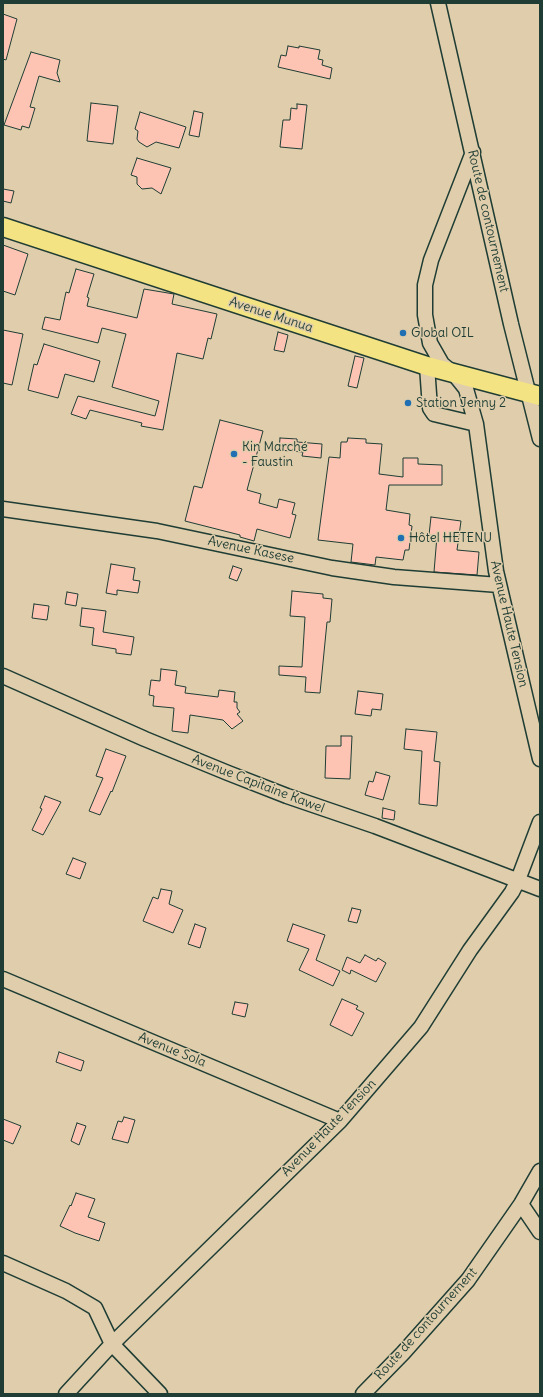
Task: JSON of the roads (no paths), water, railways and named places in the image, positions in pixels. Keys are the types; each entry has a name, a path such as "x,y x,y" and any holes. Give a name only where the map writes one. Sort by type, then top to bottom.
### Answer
{"main road":[{"name":"Avenue Munua","path":"3,227 427,366 534,395"}],"street":[{"name":"Route de contournement","path":"438,3 511,324 534,395 540,439"},
{"name":"Avenue Haute Tension","path":"473,152 431,260 425,285 425,315 430,343 442,364 454,374 466,389 476,424 499,585 540,759"},
{"path":"427,366 430,408 434,414 476,424"},
{"name":"Avenue Kasese","path":"3,509 157,531 332,568 394,577 499,585"},
{"name":"Avenue Capitaine Kawel","path":"3,676 145,739 228,773 299,801 375,826 540,889"},
{"name":"Avenue Haute Tension","path":"66,1394 112,1344 340,1121 421,1027 470,950 502,908 518,880 540,822"},
{"name":"Avenue Sola","path":"3,979 340,1121"},
{"name":"Route de contournement","path":"363,1394 403,1353 468,1280 521,1204 540,1171"},
{"path":"521,1204 540,1232"},
{"path":"3,1263 54,1285 95,1308 112,1344 160,1394"}],"place":[{"name":"Global OIL","path":"403,333"},
{"name":"Station Jenny 2","path":"408,403"},
{"name":"Kin Marché - Faustin","path":"234,454"},
{"name":"Hôtel HETENU","path":"401,538"}]}
